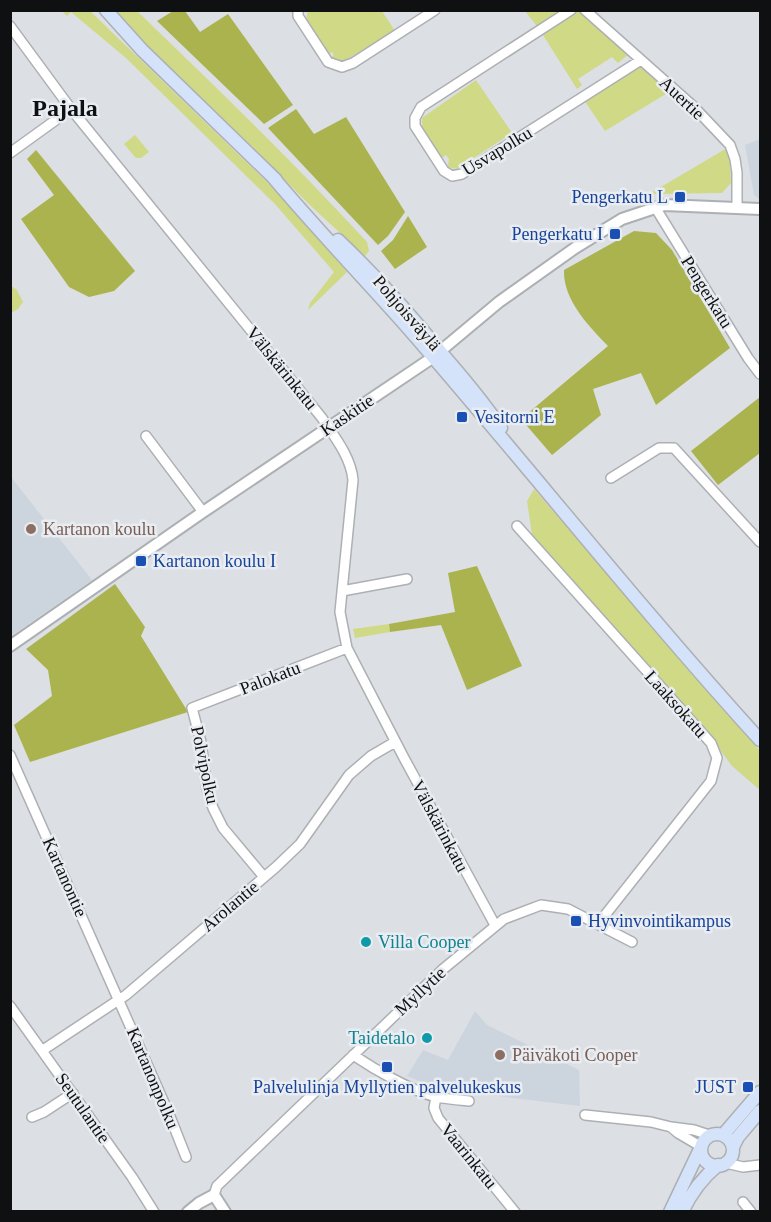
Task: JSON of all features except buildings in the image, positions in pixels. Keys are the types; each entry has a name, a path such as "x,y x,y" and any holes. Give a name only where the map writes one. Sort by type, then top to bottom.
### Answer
{"main road":[{"name":"Pohjoisväylä","path":"98,10 272,176 313,225 437,355 525,465 760,741"},
{"name":"Pohjoisväylä","path":"106,10 142,50"},
{"path":"670,1212 702,1141 710,1135 723,1135 760,1092"},
{"path":"682,1212 691,1194 705,1176 732,1158 733,1147 738,1137 760,1111"},
{"path":"723,1135 733,1147"},
{"path":"700,1148 707,1161 722,1164"}],"street":[{"path":"298,10 298,16 328,62 342,67 353,63 435,10"},
{"name":"Usvapolku","path":"571,10 422,107 415,118 415,126 444,171 452,176 462,174 641,60"},
{"name":"Auertie","path":"585,10 693,106 730,145 737,173 737,207"},
{"name":"Välskärinkatu","path":"10,26 71,109 329,428 343,451 352,473 340,612 347,648 395,742 495,925"},
{"path":"10,153 71,109"},
{"name":"Kaskitie","path":"10,646 203,512 437,355 499,302 575,248 622,219 664,205 760,209"},
{"name":"Pengerkatu","path":"655,207 760,374"},
{"path":"146,436 203,512"},
{"path":"610,478 659,448 674,448 760,542"},
{"name":"Laaksokatu","path":"517,526 711,743 717,758 711,781 598,924"},
{"path":"342,591 407,579"},
{"name":"Palokatu","path":"192,708 347,648"},
{"name":"Polvipolku","path":"192,708 201,742 207,789 213,808 223,828 264,877"},
{"name":"Arolantie","path":"43,1050 119,999 264,877 300,844 349,775 371,756 395,742"},
{"name":"Kartanontie","path":"10,755 119,999"},
{"name":"Myllytie","path":"189,1212 199,1203 214,1196 217,1186 442,970 495,925 518,912 541,905 568,909 632,942"},
{"name":"Kartanonpolku","path":"119,999 186,1157"},
{"name":"Seutulantie","path":"10,1006 132,1176 154,1212"},
{"path":"353,1055 370,1066 435,1097 470,1101"},
{"path":"32,1117 45,1112 73,1093"},
{"name":"Vaarinkatu","path":"435,1097 434,1108 438,1118 515,1212"},
{"path":"585,1115 651,1122 687,1128 710,1135"},
{"path":"671,1127 700,1148"},
{"path":"722,1164 747,1167 760,1165"},
{"path":"214,1196 225,1212"},
{"path":"743,1202 751,1212"}],"shaded area":[{"path":"760,139 760,200 754,195 745,145"},
{"name":"Kartanon koulu","path":"11,477 92,580 10,636"},
{"name":"Päiväkoti Cooper","path":"475,1011 487,1025 579,1070 580,1106 438,1089 407,1076 423,1050 448,1060"}],"green space":[{"path":"62,11 90,11 271,186 347,272 308,310 310,303 334,272 275,204 126,58 71,12 67,16"},
{"path":"113,11 137,11 195,67 367,242 369,251 365,256 312,207"},
{"path":"173,11 185,11 200,32 228,14 293,105 264,124 157,21"},
{"path":"308,11 382,11 395,31 337,63 330,58 334,55 332,52 326,56 312,34 307,23"},
{"path":"525,11 563,11 537,26"},
{"path":"578,11 582,11 629,54 618,63 612,57 578,79 582,85 577,89 543,35"},
{"path":"641,63 669,92 605,131 584,100"},
{"path":"476,80 512,133 457,169 448,167 449,159 446,155 441,158 422,130 422,118"},
{"path":"296,109 314,134 346,117 405,212 388,236 378,245 268,128"},
{"path":"135,135 149,152 141,158 136,158 124,144"},
{"path":"727,148 731,183 722,193 649,194"},
{"path":"36,150 135,271 114,291 89,297 69,287 21,219 54,195 27,159"},
{"path":"408,216 427,247 395,269 381,251 393,240"},
{"path":"634,231 656,233 672,250 730,348 656,405 641,373 593,389 601,415 552,455 521,419 608,346 585,321 572,302 564,270"},
{"path":"11,286 17,290 23,302 11,313"},
{"path":"760,397 760,453 718,485 691,451"},
{"path":"534,489 760,751 760,790 732,766 714,742 533,541 527,501"},
{"path":"477,566 522,666 467,690 441,625 390,632 389,624 455,612 448,573"},
{"path":"115,584 145,627 141,636 188,712 30,762 14,725 52,696 48,670 26,649"},
{"path":"389,624 390,632 355,638 353,629"}],"place":[{"name":"Pengerkatu L","path":"680,197"},
{"name":"Pengerkatu I","path":"615,234"},
{"name":"Vesitorni E","path":"462,417"},
{"name":"Kartanon koulu","path":"31,529"},
{"name":"Kartanon koulu I","path":"141,561"},
{"name":"Hyvinvointikampus","path":"576,921"},
{"name":"Villa Cooper","path":"366,942"},
{"name":"Taidetalo","path":"427,1038"},
{"name":"Päiväkoti Cooper","path":"500,1055"},
{"name":"Palvelulinja Myllytien palvelukeskus","path":"387,1067"},
{"name":"JUST","path":"748,1087"}],"district":[{"name":"Pajala","path":"65,108"}]}
